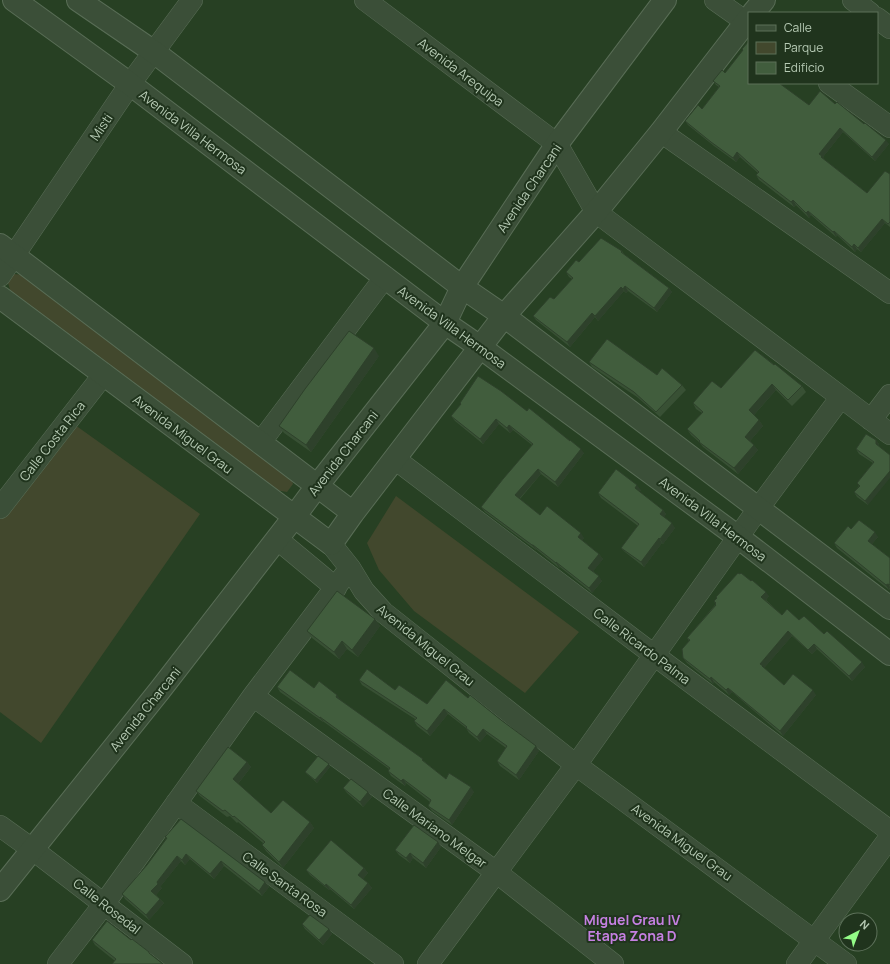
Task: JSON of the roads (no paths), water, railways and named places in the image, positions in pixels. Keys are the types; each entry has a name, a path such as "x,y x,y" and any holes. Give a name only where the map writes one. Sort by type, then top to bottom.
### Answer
{"street":[{"name":"Avenida Villa Hermosa","path":"14,0 130,84 445,323 480,347 738,537 890,654"},
{"path":"78,0 154,52 462,287 504,316 890,608"},
{"name":"Misti","path":"0,276 7,250 192,0"},
{"name":"Avenida Arequipa","path":"365,0 558,144"},
{"path":"715,0 748,18"},
{"path":"755,12 764,0"},
{"path":"853,0 870,12"},
{"name":"Avenida Charcani","path":"0,890 160,690 445,323 462,287 558,144 660,2"},
{"path":"331,544 352,513 504,316 596,212 661,132 748,20"},
{"path":"830,84 890,128"},
{"path":"661,132 890,293"},
{"path":"558,144 596,212 890,434"},
{"path":"7,250 352,513"},
{"path":"260,443 385,277"},
{"name":"Avenida Miguel Grau","path":"0,297 331,544 350,568 364,591 383,612 576,765 846,964"},
{"name":"Calle Costa Rica","path":"0,508 104,374"},
{"path":"871,420 890,395"},
{"path":"428,964 576,765 758,509 841,397"},
{"name":"Calle Ricardo Palma","path":"394,459 890,831"},
{"path":"277,539 336,588"},
{"path":"58,964 104,904 253,696 350,568"},
{"name":"Calle Mariano Melgar","path":"253,696 496,872 613,964"},
{"name":"Calle Santa Rosa","path":"176,804 394,964"},
{"name":"Calle Rosedal","path":"0,826 182,964"},
{"path":"798,964 890,837"}],"district":[{"name":"Miguel Grau IV Etapa Zona D","path":"632,928"}]}
